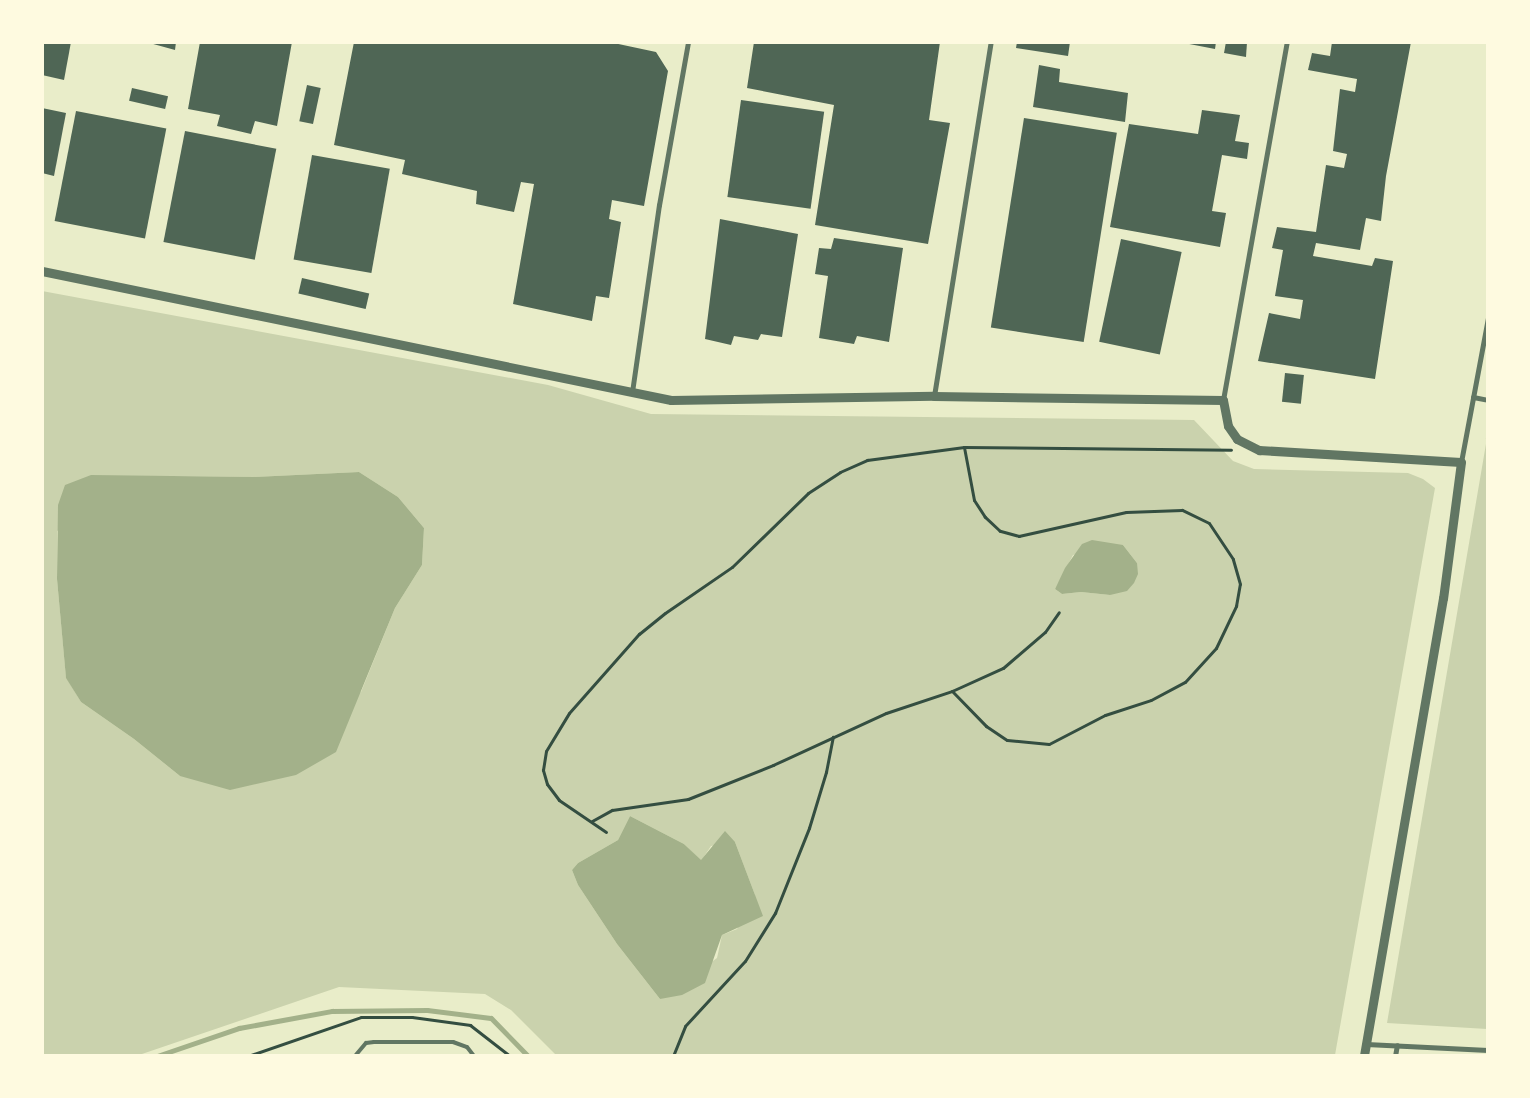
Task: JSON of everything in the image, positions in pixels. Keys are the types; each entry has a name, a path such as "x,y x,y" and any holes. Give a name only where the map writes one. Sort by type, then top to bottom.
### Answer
{"street":[{"path":"632,393 659,205 688,42"},
{"path":"934,396 991,42"},
{"path":"1287,42 1224,400 1228,426 1236,438 1259,450 1461,462"},
{"path":"42,270 671,400 934,396 1224,400"},
{"path":"1364,1056 1443,598 1461,462 1488,318"},
{"path":"1473,397 1488,400"},
{"path":"1366,1044 1478,1053 1488,1050"},
{"path":"1395,1056 1396,1045"}],"lane":[{"path":"355,1056 366,1043 374,1042 453,1042 467,1047 474,1056"}],"path":[{"path":"606,832 559,800 547,784 543,770 546,751 569,713 639,634 665,613 732,567 808,493 840,472 867,460 964,447 1232,450"},
{"path":"952,691 986,726 1007,740 1049,744 1106,715 1151,700 1185,682 1216,648 1236,606 1240,584 1233,559 1209,522 1182,510 1126,512 1018,536 1000,531 985,517 974,500 964,447"},
{"path":"592,821 612,810 688,798 833,738 886,713 952,691 1003,668 1034,644 1059,612"},
{"path":"672,1056 686,1026 745,961 776,913 809,828 826,772 833,738"},
{"path":"248,1056 361,1016 412,1016 470,1025 510,1056"}],"shaded area":[{"path":"42,291 548,385 651,414 1194,420 1233,461 1254,469 1408,473 1423,479 1435,488 1335,1055 556,1055 511,1010 485,994 339,987 139,1055 43,1055","holes":["359,472 398,497 424,528 422,565 395,608 361,692 180,776 134,739 81,702 66,677 57,579 57,531 162,476 253,477","1123,545 1137,563 1110,595 1081,592 1062,594 1055,589 1073,555","630,816 684,844 701,861 711,846 735,842 755,895 737,929 722,935 717,958 660,999 617,944 578,885 572,870 578,863 618,840"]},
{"path":"1487,438 1487,1029 1387,1023"},
{"path":"359,472 398,497 424,528 422,565 395,608 336,752 296,775 230,790 180,776 134,739 81,702 66,678 57,579 58,505 65,485 91,475 253,477"},
{"path":"1092,540 1123,545 1137,563 1138,574 1134,583 1127,591 1110,595 1081,592 1062,594 1055,589 1065,568 1082,544"},
{"path":"630,816 684,844 701,860 725,831 735,842 763,916 722,935 705,983 682,995 660,999 617,944 578,885 572,870 578,863 618,840"}],"building":[{"path":"42,42 71,42 64,80 42,75"},
{"path":"146,42 176,42 175,50"},
{"path":"200,42 292,42 277,126 255,121 251,134 217,126 220,115 188,109"},
{"path":"354,42 609,42 656,52 668,71 644,206 612,200 609,219 621,222 609,298 596,296 592,321 513,304 534,184 521,182 514,212 476,204 477,191 402,174 405,160 334,145"},
{"path":"754,42 940,42 929,120 950,123 928,244 815,225 834,105 747,88"},
{"path":"1017,42 1070,42 1068,56 1016,48"},
{"path":"1179,42 1216,42 1215,49"},
{"path":"1226,42 1247,42 1246,57 1224,53"},
{"path":"1332,42 1411,42 1386,176 1381,221 1366,218 1360,250 1316,243 1313,256 1372,266 1375,258 1393,261 1375,379 1258,361 1269,313 1300,319 1303,300 1275,296 1283,250 1272,248 1277,227 1316,232 1326,165 1344,168 1347,154 1333,151 1340,89 1355,92 1357,79 1308,70 1312,53 1330,56"},
{"path":"1039,65 1060,69 1059,82 1128,93 1125,122 1033,107"},
{"path":"307,85 321,88 313,124 299,121"},
{"path":"132,88 168,96 165,109 129,101"},
{"path":"741,100 824,112 811,209 727,197"},
{"path":"42,108 66,113 54,176 42,173"},
{"path":"1202,110 1240,115 1235,141 1249,143 1247,159 1222,155 1212,211 1226,213 1220,247 1110,227 1129,124 1198,134"},
{"path":"76,111 166,129 145,238 55,221"},
{"path":"1024,118 1117,133 1084,342 991,327"},
{"path":"185,131 276,149 255,260 163,242"},
{"path":"312,155 390,169 371,273 294,259"},
{"path":"720,219 798,234 782,337 761,334 758,340 734,336 731,345 705,339"},
{"path":"834,238 903,248 889,342 857,336 854,344 819,338 828,276 815,274 819,248 831,249"},
{"path":"1121,239 1182,252 1160,355 1099,342"},
{"path":"302,278 369,294 366,309 298,294"},
{"path":"1285,373 1304,375 1301,404 1282,402"}],"waterway":[{"path":"157,1056 239,1028 332,1011 427,1010 491,1018 528,1056"}]}
